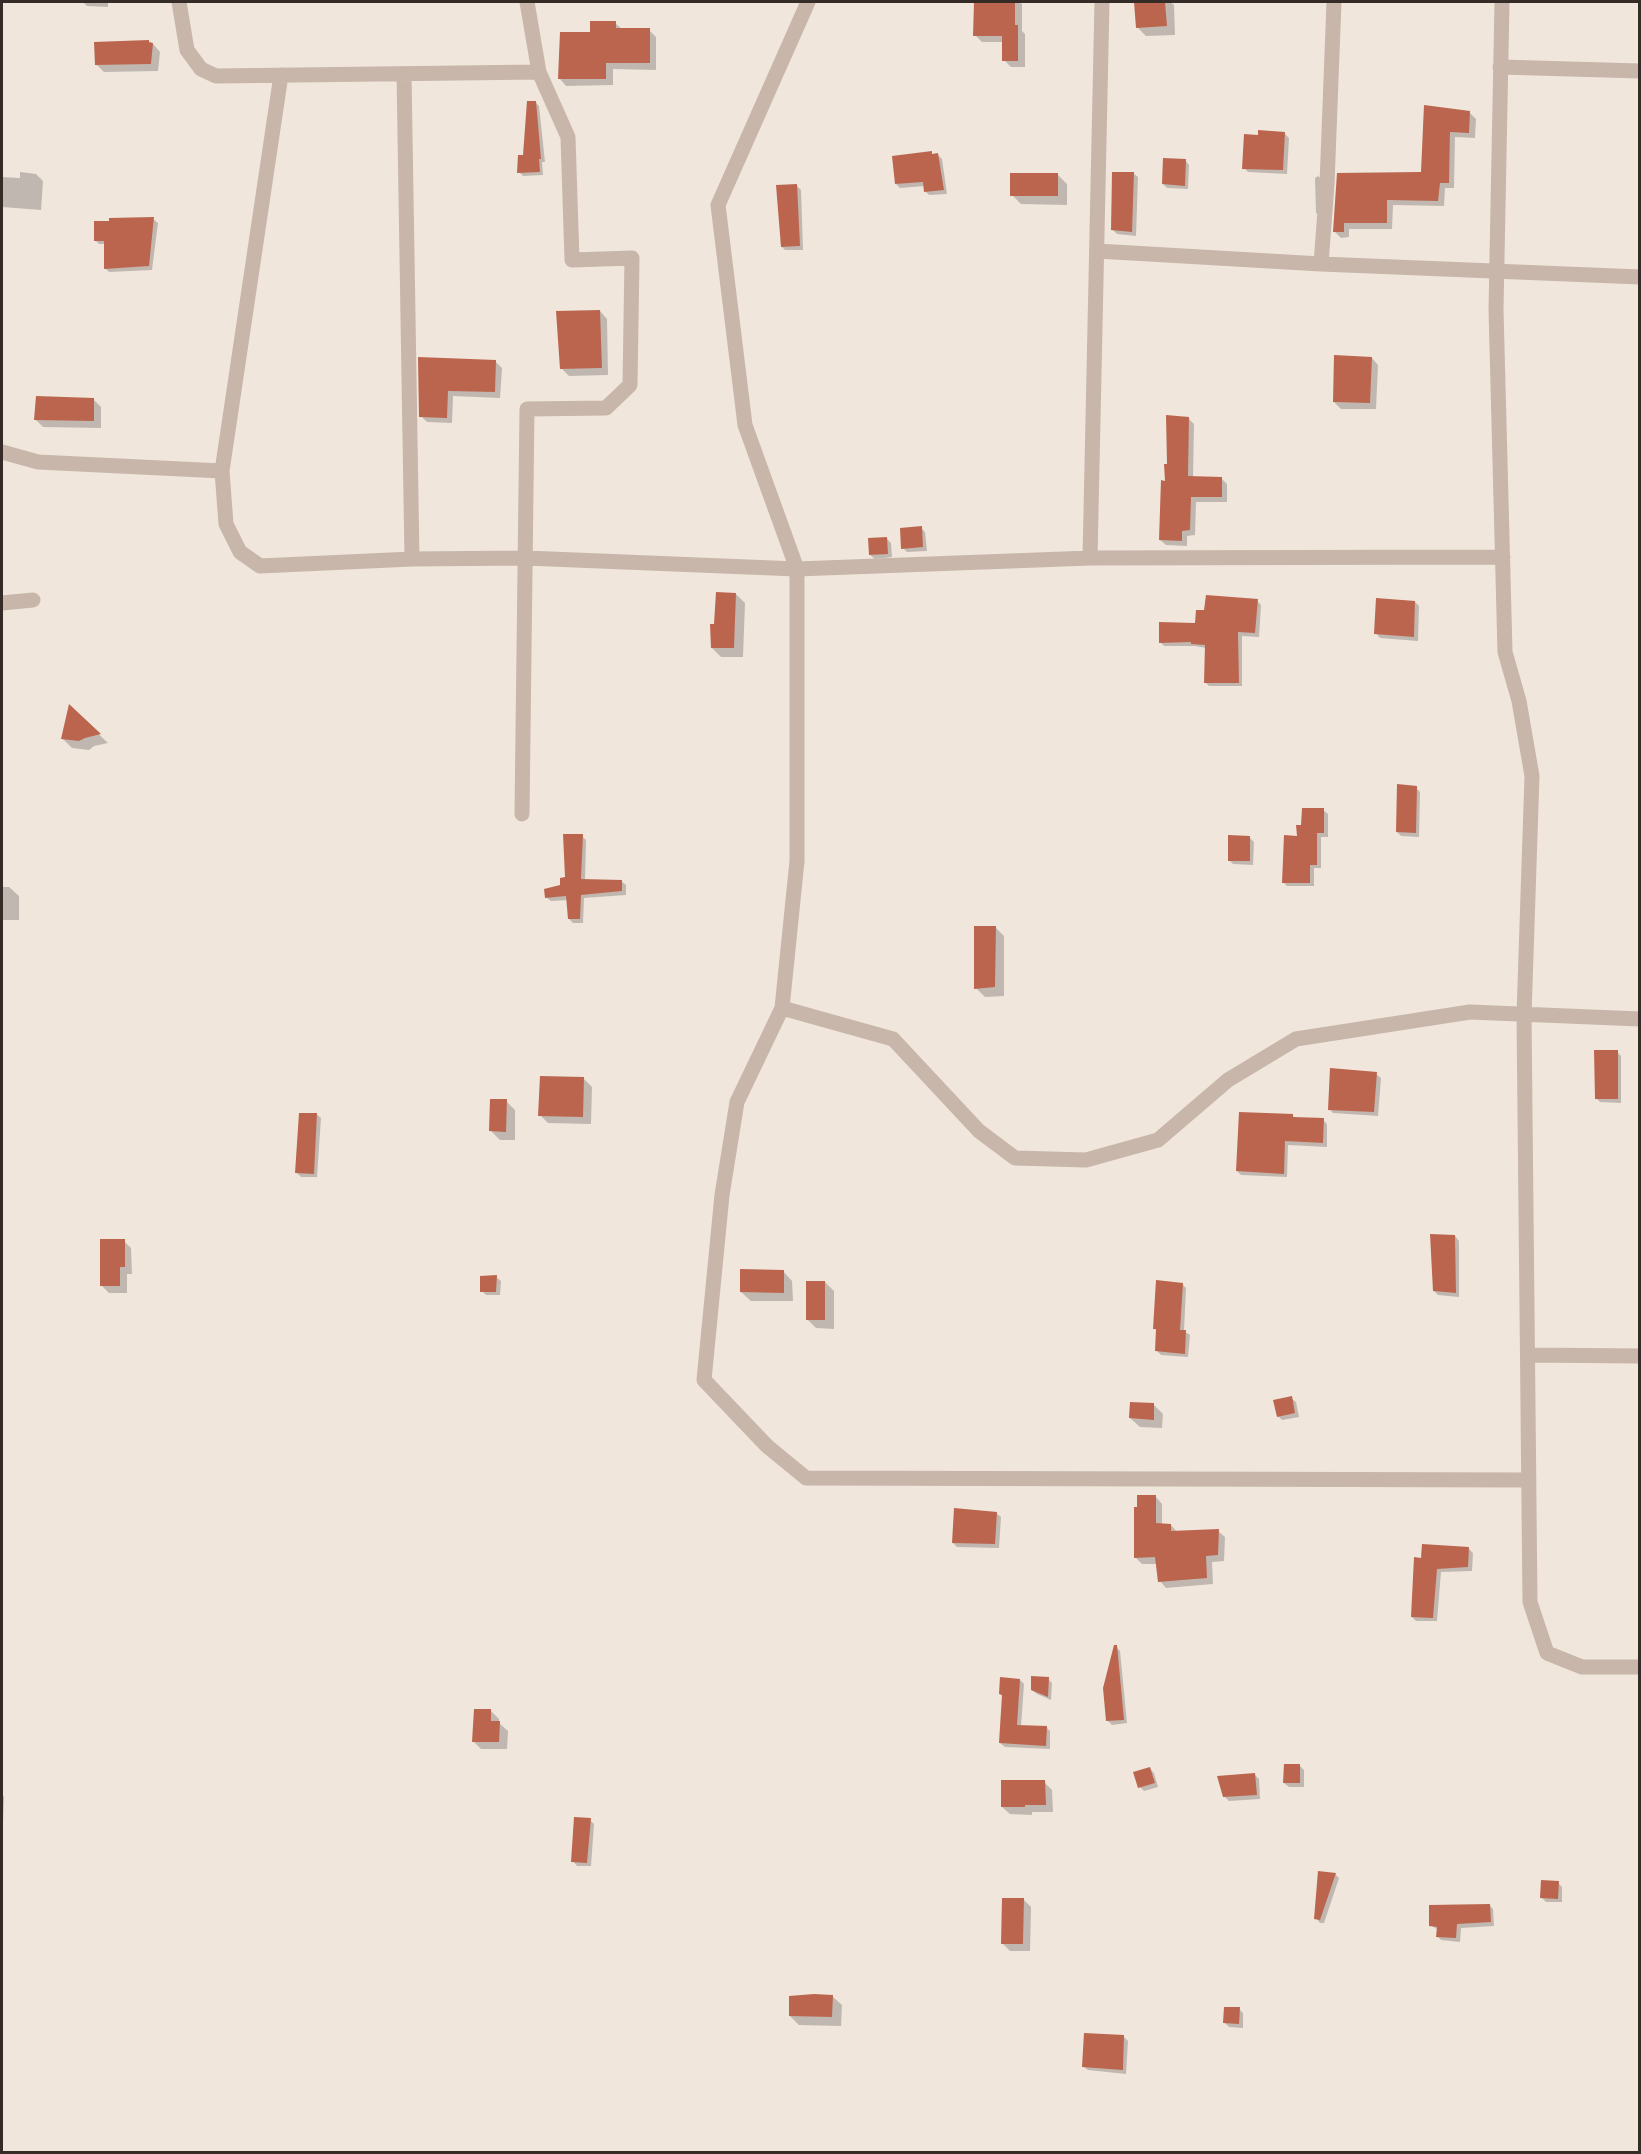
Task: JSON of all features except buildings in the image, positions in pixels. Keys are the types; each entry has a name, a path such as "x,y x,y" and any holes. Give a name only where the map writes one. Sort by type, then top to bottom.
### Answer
{"street":[{"path":"179,2 187,50 201,69 216,76 539,72"},
{"path":"522,814 527,409 606,408 630,385 632,258 572,260 568,137 539,72 527,2"},
{"path":"808,2 718,205 746,425 797,570 797,861 782,1008 736,1102 722,1195 704,1380 767,1446 806,1478 1529,1480"},
{"path":"1090,558 1102,2"},
{"path":"1321,264 1328,184 1334,2"},
{"path":"1502,2 1496,309 1505,652 1519,701 1532,776 1524,1016 1530,1602 1547,1653 1582,1667 1640,1667"},
{"path":"1500,67 1640,71"},
{"path":"404,74 412,559"},
{"path":"281,75 222,471 226,524 240,552 260,566 412,559 526,558 797,570 1090,558 1503,557"},
{"path":"1096,251 1321,264 1640,277"},
{"path":"2,452 38,462 222,471"},
{"path":"2,603 33,600"},
{"path":"782,1008 893,1039 978,1131 1015,1158 1086,1160 1158,1140 1228,1080 1296,1039 1470,1012 1640,1019"},
{"path":"1528,1355 1640,1356"}]}
